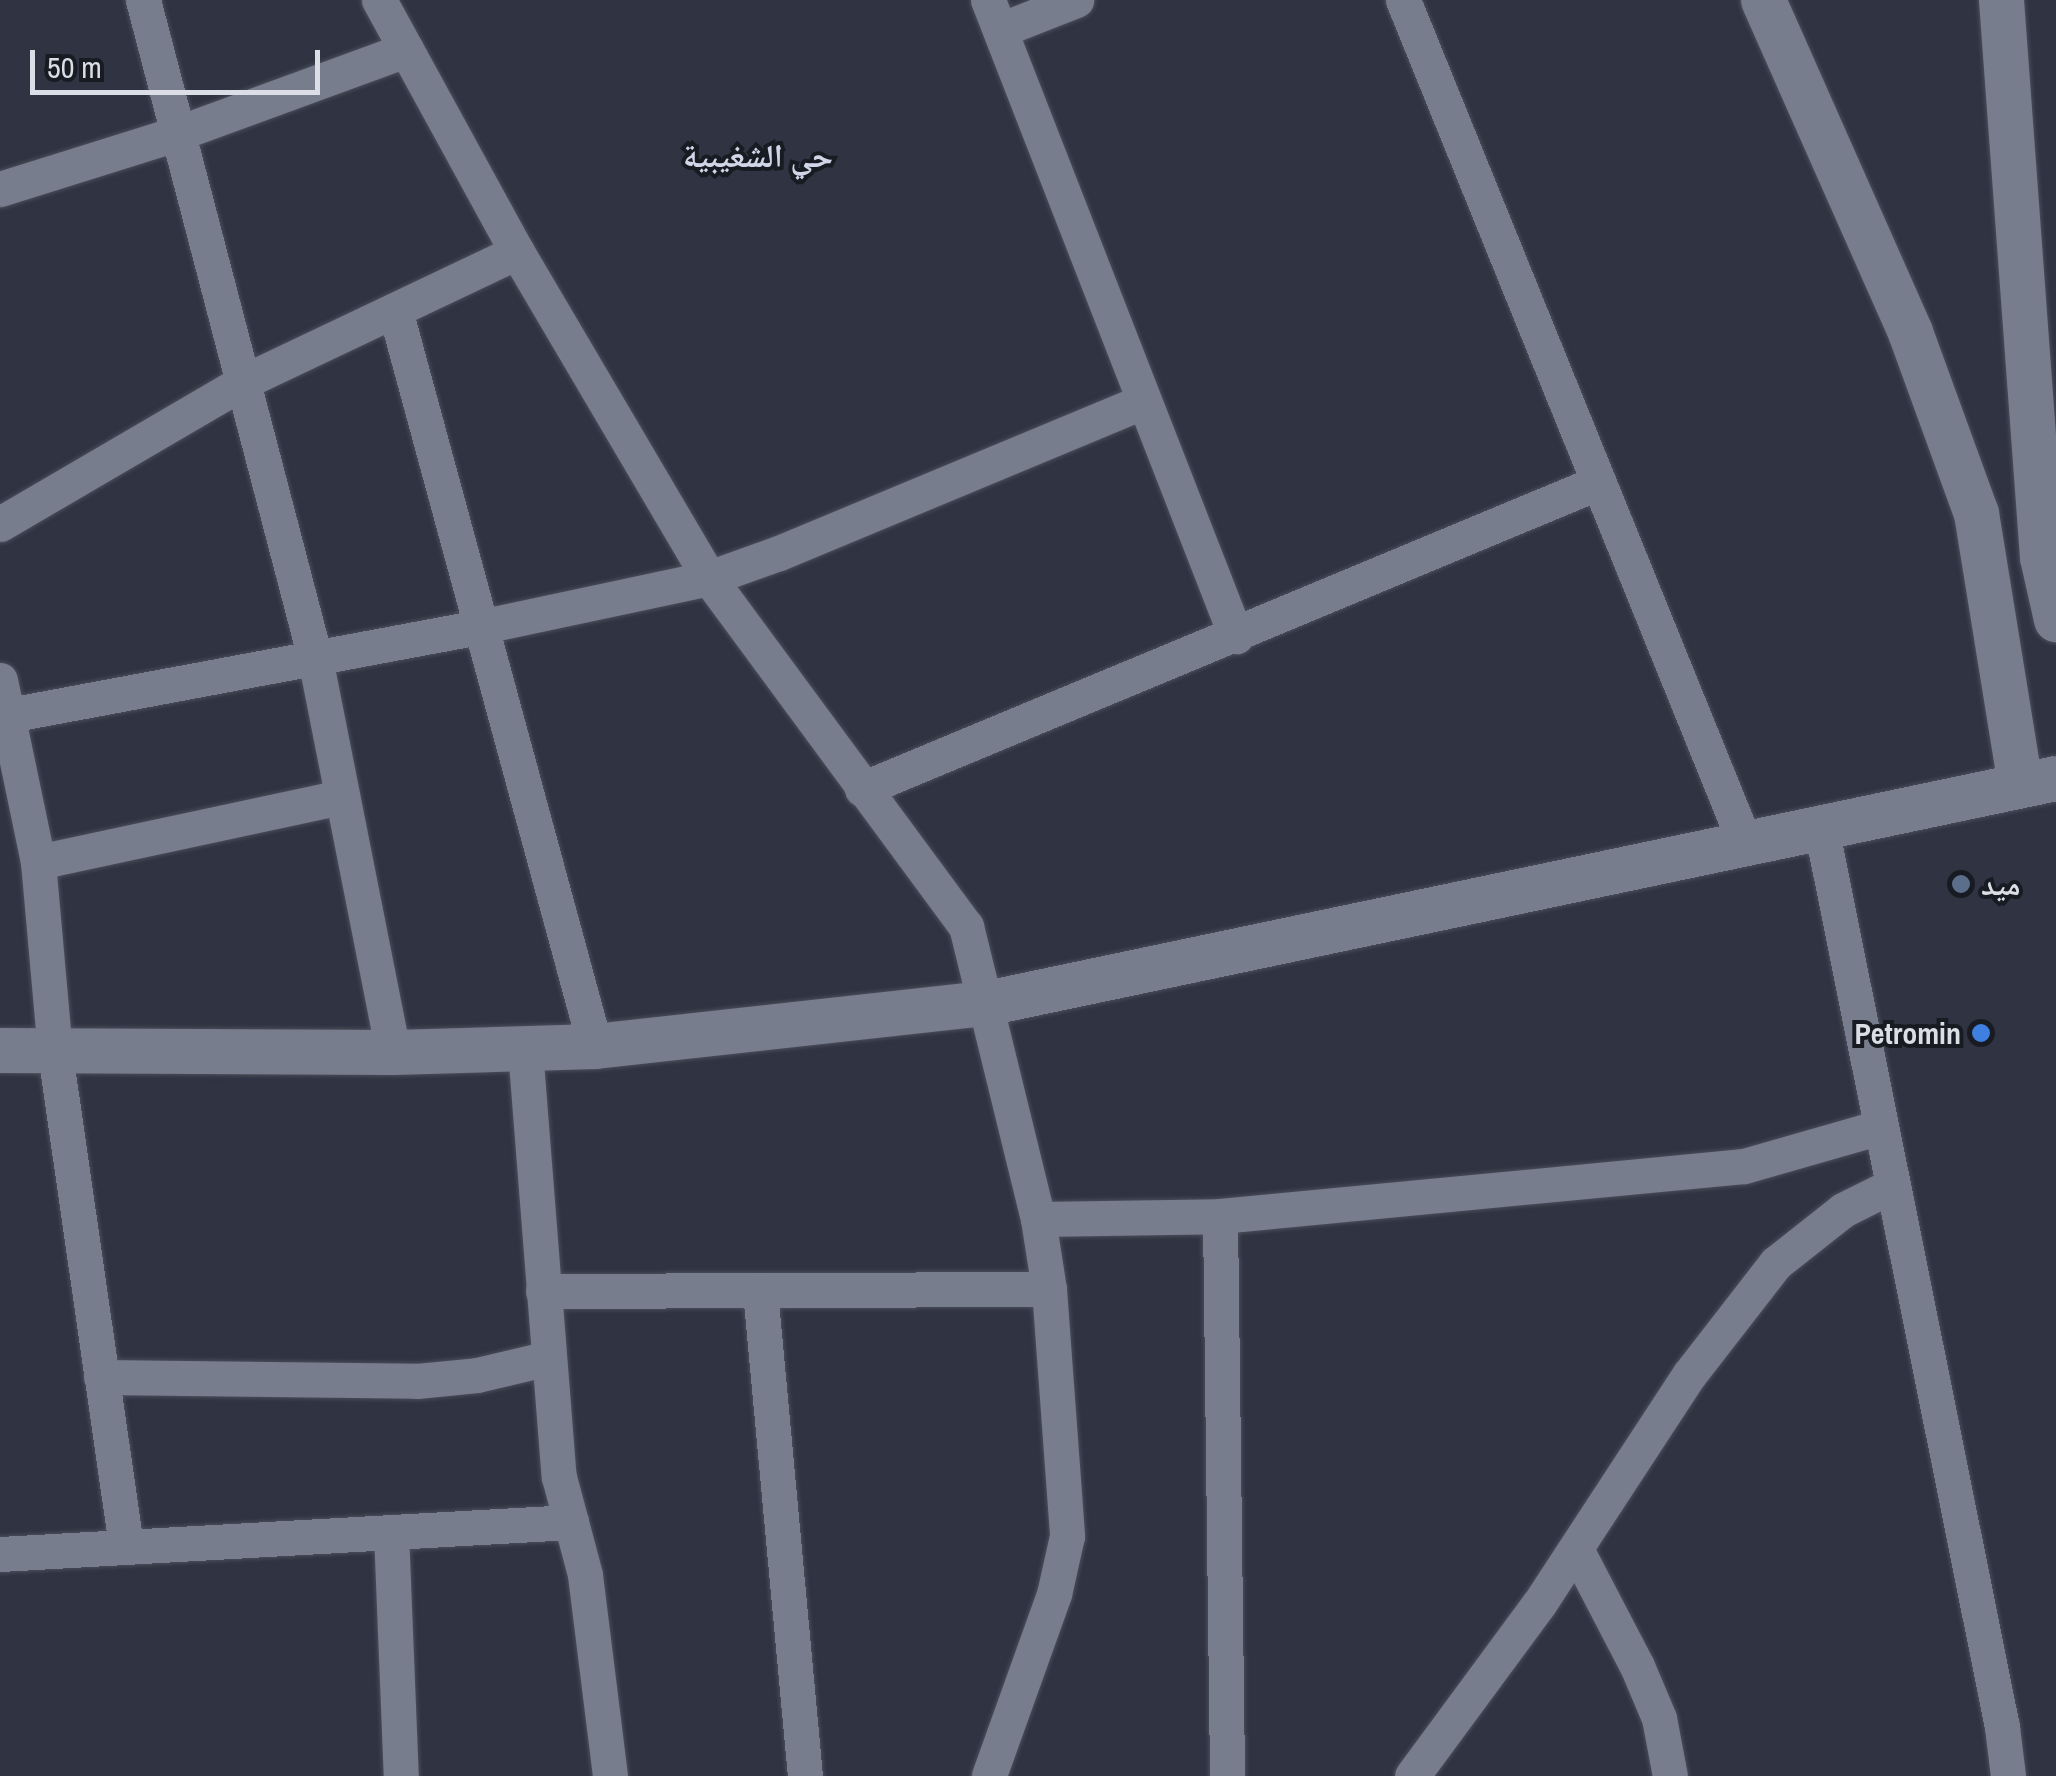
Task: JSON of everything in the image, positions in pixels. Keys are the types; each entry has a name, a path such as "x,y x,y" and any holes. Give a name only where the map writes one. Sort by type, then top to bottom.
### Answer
{"street":[{"path":"143,0 315,658 394,1052"},
{"path":"379,0 517,252 709,578 966,926 1038,1219 1050,1289 1067,1536 1054,1594 990,1776"},
{"path":"1076,0 994,15 1236,636"},
{"path":"1403,0 1745,843"},
{"path":"0,1050 394,1052 595,1046 986,1003 2044,782 1976,513 1910,332 1763,0"},
{"path":"2001,0 2042,557 2056,619"},
{"path":"0,189 176,134 406,50"},
{"path":"0,524 245,380 517,252"},
{"path":"395,310 484,626 595,1046"},
{"path":"9,715 484,626 709,578 779,554 1144,401"},
{"path":"862,789 1598,482"},
{"path":"0,680 38,862 55,1052 126,1547"},
{"path":"38,862 342,797"},
{"path":"1822,827 1987,1651 2008,1776"},
{"path":"525,1048 558,1477 585,1575 610,1776"},
{"path":"0,1058 55,1052"},
{"path":"1038,1219 1220,1216 1744,1166 1880,1127"},
{"path":"1412,1776 1576,1549 1689,1376 1776,1262 1843,1210 1891,1186"},
{"path":"1220,1216 1227,1776"},
{"path":"543,1291 1050,1289"},
{"path":"760,1290 806,1776"},
{"path":"101,1377 417,1381 477,1376 549,1358"},
{"path":"0,1554 570,1522"},
{"path":"391,1532 400,1776"},
{"path":"1576,1549 1637,1666 1659,1718 1670,1776"}],"place":[{"name":"ميد","path":"1961,884"},
{"name":"Petromin","path":"1981,1033"}],"district":[{"name":"حي الشغيبية","path":"758,156"}]}
